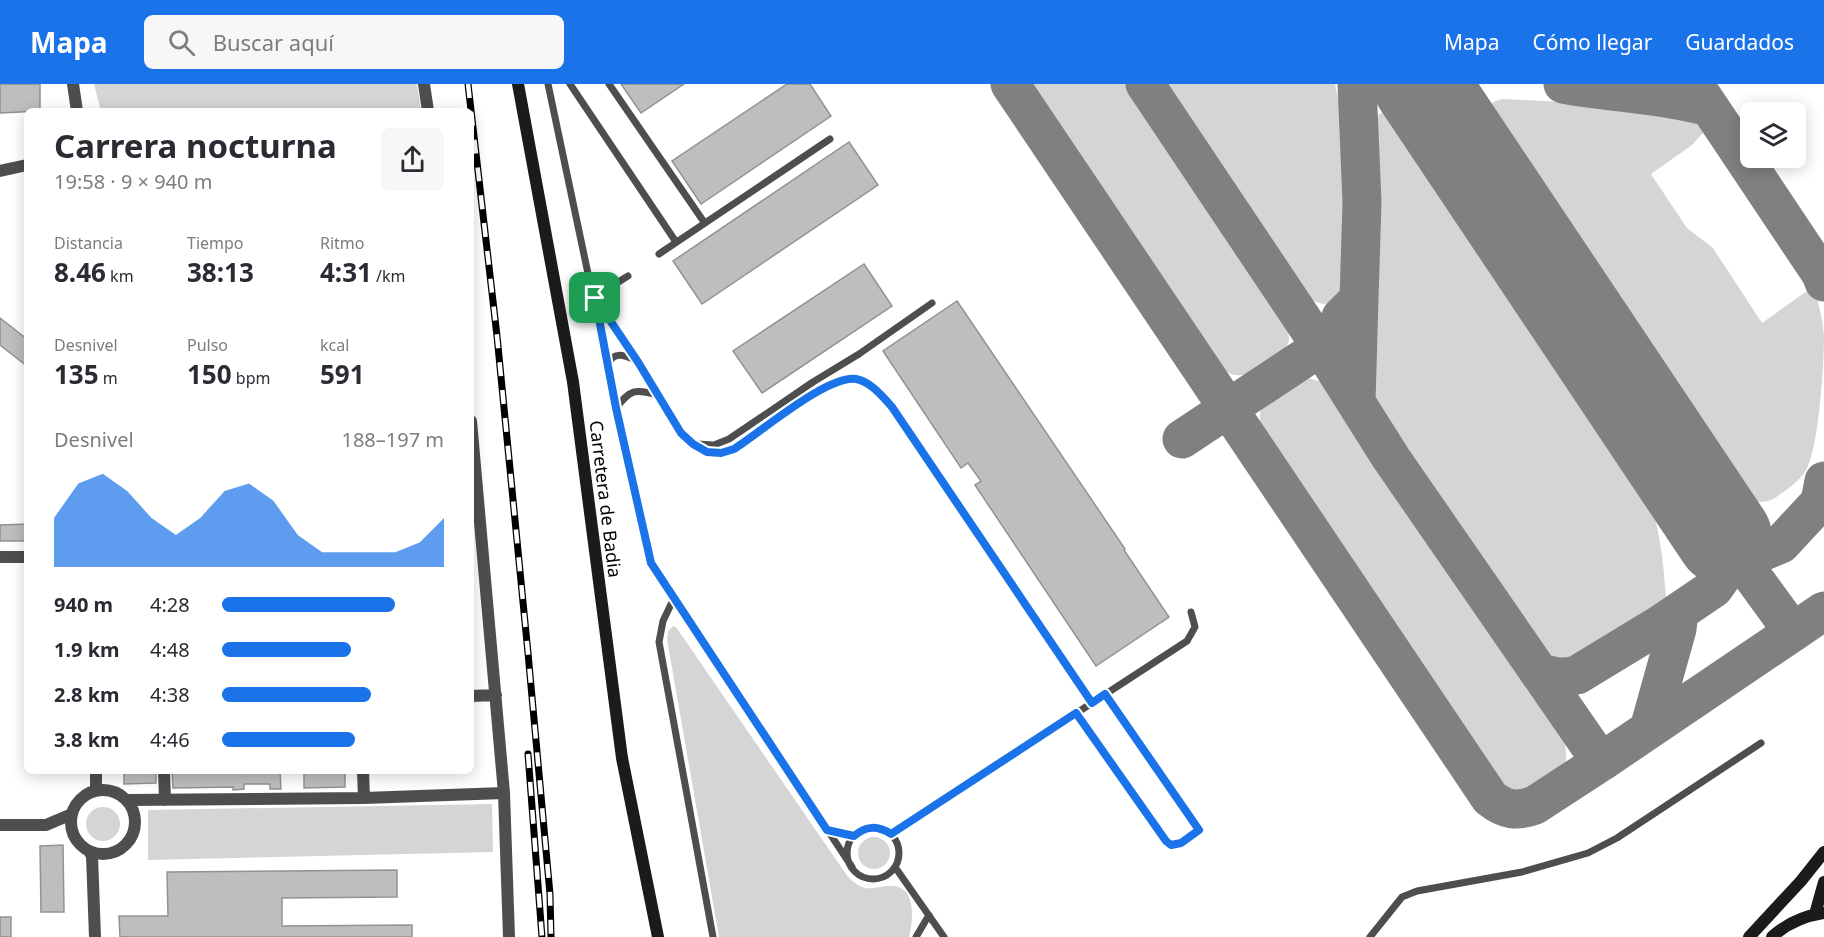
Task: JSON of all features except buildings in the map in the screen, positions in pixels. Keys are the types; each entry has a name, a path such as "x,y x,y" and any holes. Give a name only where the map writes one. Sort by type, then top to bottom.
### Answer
{"street":[{"path":"74,84 77,108"},
{"path":"424,84 428,108"},
{"name":"Carretera de Badia","path":"518,84 573,382 622,758 660,937"},
{"path":"0,171 24,166"},
{"path":"474,494 476,542 496,695 504,793 509,937"},
{"path":"0,557 24,557"},
{"path":"474,696 496,695"},
{"path":"96,774 96,791"},
{"path":"164,774 165,800"},
{"path":"363,774 364,798"},
{"path":"96,791 116,793 126,800 131,806 135,823 133,834 127,844 111,853 100,854 89,851 81,845 72,825 72,814 79,802 96,791"},
{"path":"126,800 364,798 504,793"},
{"path":"46,825 72,814"},
{"path":"0,825 46,825 75,836"},
{"path":"89,851 92,856 95,937"},
{"path":"1749,937 1801,881 1824,852"},
{"path":"1772,937 1791,923 1819,913 1824,882"}],"lane":[{"path":"549,84 616,408 651,563 827,830 852,867 857,873 873,879 889,873 895,867 899,850 896,841 891,834 876,827 868,828 854,836 847,851 852,867"},
{"path":"570,84 676,242"},
{"path":"609,84 704,222"},
{"path":"659,254 830,139"},
{"path":"594,295 628,276"},
{"path":"594,295 681,433 693,444 707,452 721,453 734,449 813,393 836,381 857,379 872,387 892,407 1092,703"},
{"path":"693,444 714,445 729,439 932,303"},
{"path":"608,365 615,355 624,354 638,362"},
{"path":"616,408 632,391 638,390 657,395"},
{"path":"674,598 663,621 659,642 713,937"},
{"path":"891,834 1187,641 1195,627 1191,612"},
{"path":"1076,713 1166,841 1171,845 1181,843 1199,830 1105,694"},
{"path":"1370,937 1402,897 1417,891 1522,873 1588,853 1617,838 1761,743"},
{"path":"827,830 854,836"},
{"path":"895,867 944,937"},
{"path":"916,937 928,915"}],"shaded area":[{"path":"94,84 417,84 421,108 100,108"},
{"path":"1024,84 1130,84 1277,304 1289,335 1289,340 1281,354 1265,367 1246,375 1229,373 1213,361 1191,333"},
{"path":"1159,84 1335,84 1341,111 1347,173 1348,222 1342,286 1334,300 1323,304 1314,301 1286,272"},
{"path":"1503,99 1664,107 1686,113 1708,127 1692,145 1651,174 1687,228 1713,248 1762,323 1814,286 1821,317 1824,336 1823,366 1814,446 1805,472 1781,494 1768,501 1758,502 1748,499 1736,489 1491,125 1487,114 1489,106"},
{"path":"1385,111 1397,112 1405,120 1624,445 1635,464 1650,501 1659,538 1666,599 1611,637 1567,660 1550,654 1527,632 1373,399 1370,378 1376,141 1378,115"},
{"path":"1308,378 1322,382 1351,412 1553,715 1564,740 1566,759 1558,775 1551,781 1533,790 1514,791 1495,780 1479,761 1276,457 1262,431 1260,413 1264,405 1276,393"},
{"path":"673,626 676,627 848,877 865,888 892,886 906,892 912,914 909,937 719,937 667,639 668,631"},
{"path":"492,804 493,852 148,860 148,810"},
{"path":"103,807 115,812 120,824 115,836 103,841 91,836 86,824 91,812"},
{"path":"874,837 885,842 890,853 885,864 874,869 863,864 858,853 863,842"}],"taxiway":[{"path":"1010,84 1490,798 1511,809 1529,807 1601,762"},
{"path":"1145,84 1321,347 1391,458 1601,762 1793,632 1724,537"},
{"path":"1341,317 1359,299 1362,202 1357,84"},
{"path":"1563,84 1673,99 1709,107"},
{"path":"1694,84 1821,274 1824,282"},
{"path":"1182,439 1321,347 1341,329 1359,299 1356,402"},
{"path":"1724,537 1748,551 1764,551 1781,544 1820,502 1824,481"},
{"path":"1538,671 1557,677 1577,675 1661,624 1714,588 1726,571 1730,552 1724,537"},
{"path":"1793,632 1824,611"},
{"path":"1649,729 1677,629 1679,612"}],"runway":[{"path":"1421,84 1724,537"}],"railway":[{"path":"468,84 471,108"},
{"path":"474,136 497,336 528,653 550,894 551,937"},
{"path":"528,754 542,937"}],"route":[{"path":"595,298 638,362 681,433 693,444 707,452 721,453 734,449 813,393 836,381 857,379 872,387 892,407 1092,703 1105,694 1199,830 1181,843 1171,845 1166,841 1076,713 891,834 876,827 860,831 854,836 827,830 651,563 616,408 595,298"}]}
